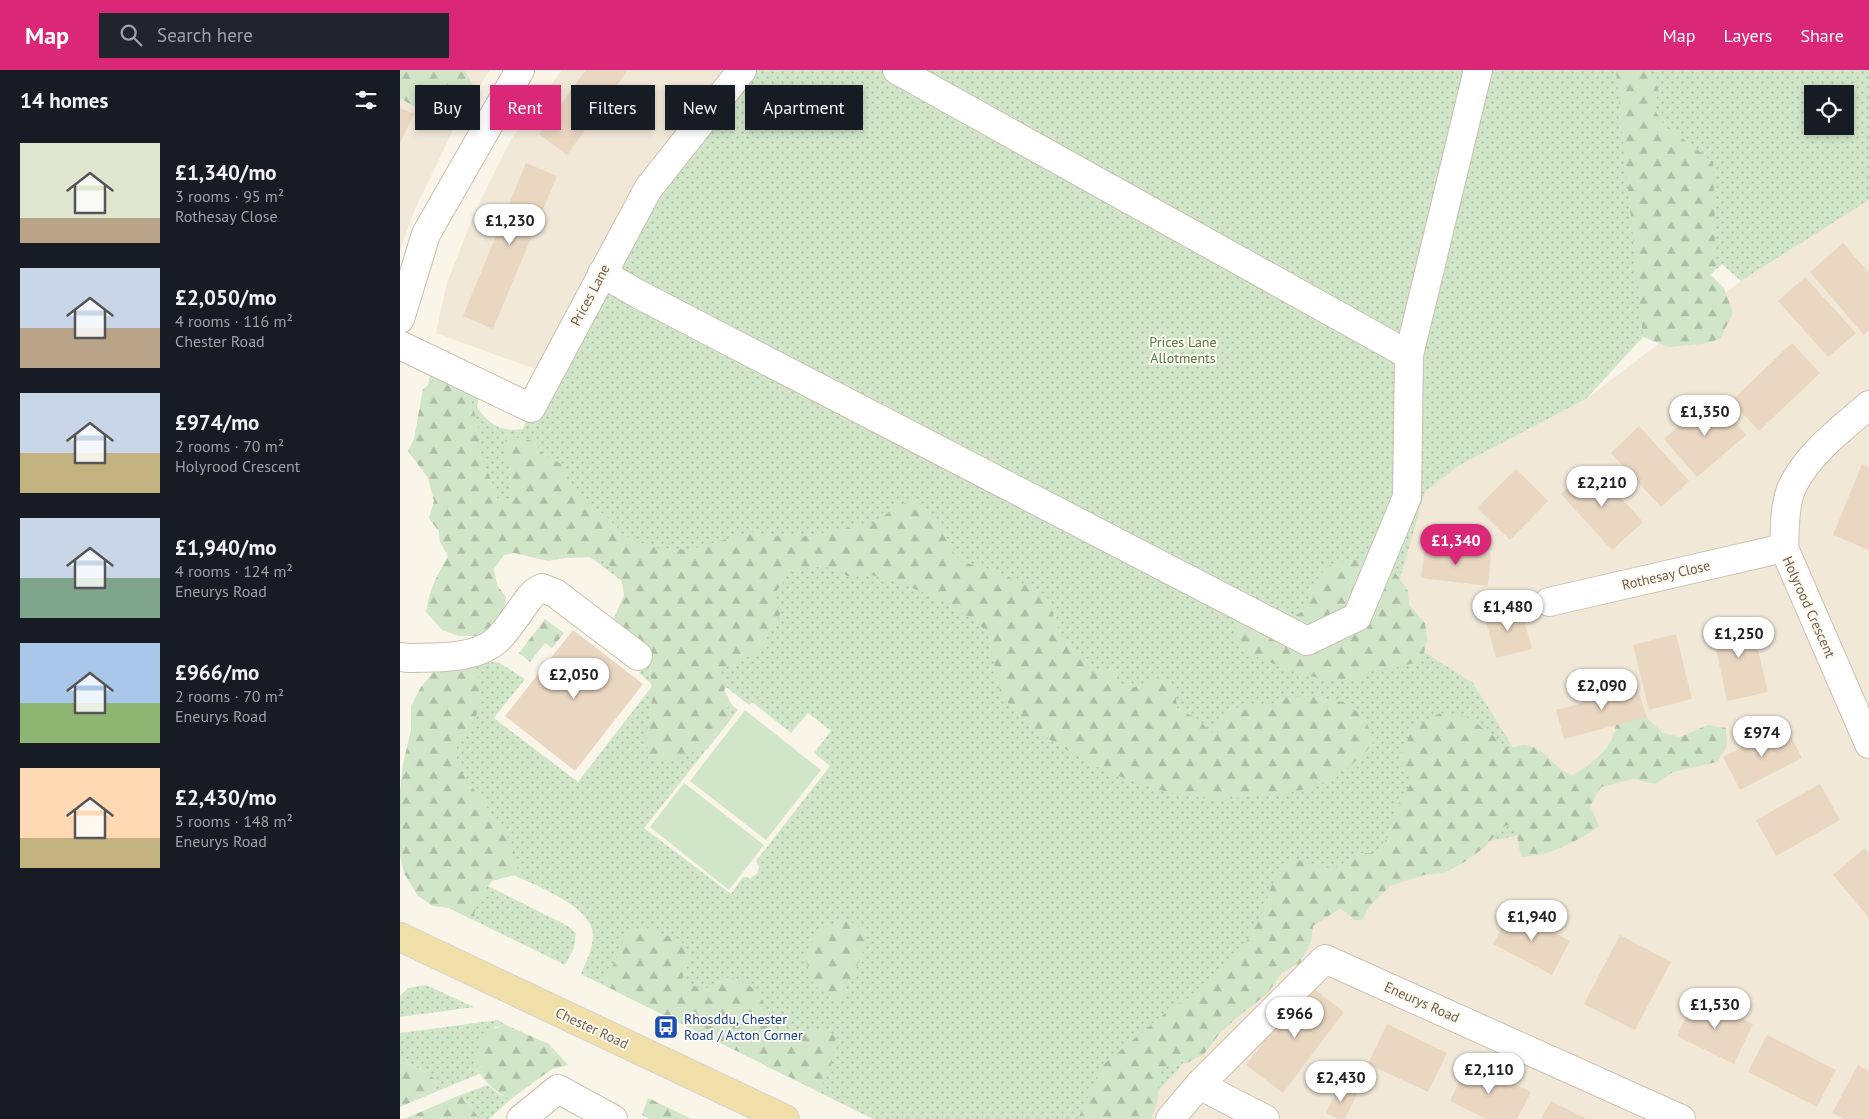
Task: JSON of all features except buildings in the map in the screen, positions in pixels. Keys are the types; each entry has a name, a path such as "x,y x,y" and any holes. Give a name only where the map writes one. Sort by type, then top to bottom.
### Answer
{"main road":[{"name":"Chester Road","path":"400,937 785,1119"}],"street":[{"path":"400,319 426,234 520,70"},
{"name":"Prices Lane","path":"400,346 531,408 648,190 742,70"},
{"path":"897,70 1410,356"},
{"path":"602,273 647,299 1307,640 1357,617 1407,497 1410,356 1478,70"},
{"name":"Holyrood Crescent","path":"1869,405 1814,455 1793,484 1786,513 1784,548 1869,744"},
{"name":"Rothesay Close","path":"1549,602 1784,548"},
{"path":"400,657 456,655 479,651 497,640 530,597 542,588 555,593 638,656"},
{"name":"Eneurys Road","path":"1170,1119 1199,1085 1325,959 1681,1119"},
{"path":"1199,1085 1265,1119"},
{"path":"521,1119 558,1089 614,1119"}],"shaded area":[{"path":"400,70 490,70 480,86 415,85 415,130 453,130 415,209 400,250"},
{"path":"562,70 739,70 729,85 665,85 665,130 700,130 550,364 535,369 436,333 447,283 474,214 510,141 518,130 561,130 561,85 551,85"},
{"path":"1869,200 1869,1119 1134,1119 1329,899 1355,919 1419,858 1386,628 1425,492 1458,466 1586,399 1741,281"}],"green space":[{"path":"400,70 464,70 472,83 472,85 415,85 415,107 400,98"},
{"name":"Prices Lane Allotments","path":"742,70 1869,70 1869,200 1741,281 1722,264 1643,337 1586,399 1458,466 1425,492 1386,628 1473,683 1561,825 1419,858 1355,920 1329,899 1134,1119 873,1119 581,974 592,946 592,929 588,920 580,912 547,890 514,875 492,881 488,886 568,926 576,933 574,948 565,965 449,908 447,677 461,664 498,662 525,679 494,718 578,782 653,685 639,673 678,623 550,527 473,573 425,400 432,366 480,390 477,408 497,426 515,430 523,429 531,408 602,273 701,130 735,130 735,85 732,85","holes":["726,687 749,705 752,702 791,733 808,713 831,731 814,753 830,766 756,861 759,867 757,874 750,878 743,877 731,894 644,828 738,710 731,704 724,690"]},
{"path":"1616,70 1649,70 1659,91 1653,108 1664,124 1713,162 1716,269 1711,275 1724,288 1733,313 1720,339 1702,344 1669,347 1643,337"},
{"path":"450,378 465,388 472,402 480,436 478,450 498,500 509,498 512,475 503,450 507,436 533,441 543,454 561,464 578,496 605,515 625,536 651,547 689,550 751,532 779,536 808,536 877,522 895,507 915,499 945,532 949,548 962,562 996,571 1046,595 1062,639 1084,659 1092,674 1115,667 1121,684 1132,688 1160,678 1175,691 1177,708 1196,718 1212,733 1226,714 1245,703 1267,706 1288,697 1318,697 1343,702 1365,717 1373,742 1367,751 1348,768 1316,787 1281,794 1215,800 1176,794 1145,786 1103,770 1056,744 1016,715 1000,691 987,631 950,604 905,585 868,574 847,576 840,571 817,567 785,574 782,585 774,593 780,614 761,649 738,663 721,669 726,687 724,690 731,704 724,711 731,719 707,749 693,752 677,759 648,759 647,732 652,702 651,677 647,655 621,630 614,618 624,595 620,572 596,557 548,561 514,553 504,555 494,569 497,585 506,597 504,611 482,636 459,636 442,630 426,612 434,583 448,556 440,542 439,532 429,518 434,501 428,478 408,451 414,439 423,389 436,379"},
{"path":"1364,559 1393,570 1408,591 1409,605 1425,623 1427,640 1422,661 1394,668 1374,669 1354,681 1332,681 1302,674 1264,660 1238,646 1234,623 1243,618 1290,618 1305,610 1314,584 1328,567 1341,562"},
{"path":"545,619 564,633 552,648 545,643 530,662 519,653"},
{"path":"456,661 476,670 481,685 481,694 474,721 454,751 463,774 503,830 519,865 514,875 491,881 477,904 473,920 449,908 433,906 418,896 404,873 400,856 400,791 403,764 411,730 411,706 421,687 438,667"},
{"path":"1641,701 1648,719 1663,733 1680,737 1708,725 1726,728 1727,745 1717,762 1673,772 1655,784 1633,779 1601,787 1590,806 1599,826 1552,851 1521,857 1517,836 1508,825 1501,828 1485,847 1463,863 1444,873 1424,875 1390,886 1371,904 1362,920 1355,920 1341,908 1313,926 1311,942 1300,963 1282,973 1266,995 1220,1033 1204,1054 1187,1063 1180,1062 1164,1067 1158,1079 1158,1099 1151,1119 1078,1119 1102,1066 1171,1008 1195,994 1223,969 1244,946 1264,909 1272,884 1293,858 1317,867 1336,868 1359,853 1375,853 1388,837 1396,806 1411,783 1400,757 1413,728 1440,713 1465,716 1489,732 1508,749 1522,745 1532,747 1539,750 1560,768 1573,775 1602,754 1611,740 1616,723"},
{"path":"745,710 821,770 766,840 690,781"},
{"path":"684,783 764,845 729,890 650,827"},
{"path":"843,918 868,933 856,969 837,1001 814,985 804,954 821,930"},
{"path":"633,929 652,931 681,940 689,957 682,980 703,990 729,977 754,989 762,999 767,1026 781,1038 797,1032 821,1029 836,1036 830,1072 818,1091 602,984 616,960 624,938"},
{"path":"426,985 474,1007 400,1017 400,996 408,988"},
{"path":"498,1020 506,1025 495,1027 483,1066 475,1068 479,1074 433,1093 436,1080 423,1070 400,1061 400,1033"},
{"path":"506,1025 549,1044 568,1065 552,1069 511,1099 491,1086 475,1068 483,1066 475,1057 482,1040 489,1032"},
{"path":"400,1061 423,1070 436,1080 433,1093 400,1107"},
{"path":"488,1085 497,1093 511,1099 489,1119 479,1119 471,1106 460,1095"},
{"path":"460,1095 471,1106 479,1119 404,1119"},
{"path":"648,1098 692,1119 649,1119 642,1115"}],"place":[{"name":"Rhosddu, Chester Road / Acton Corner","path":"666,1027"}]}
